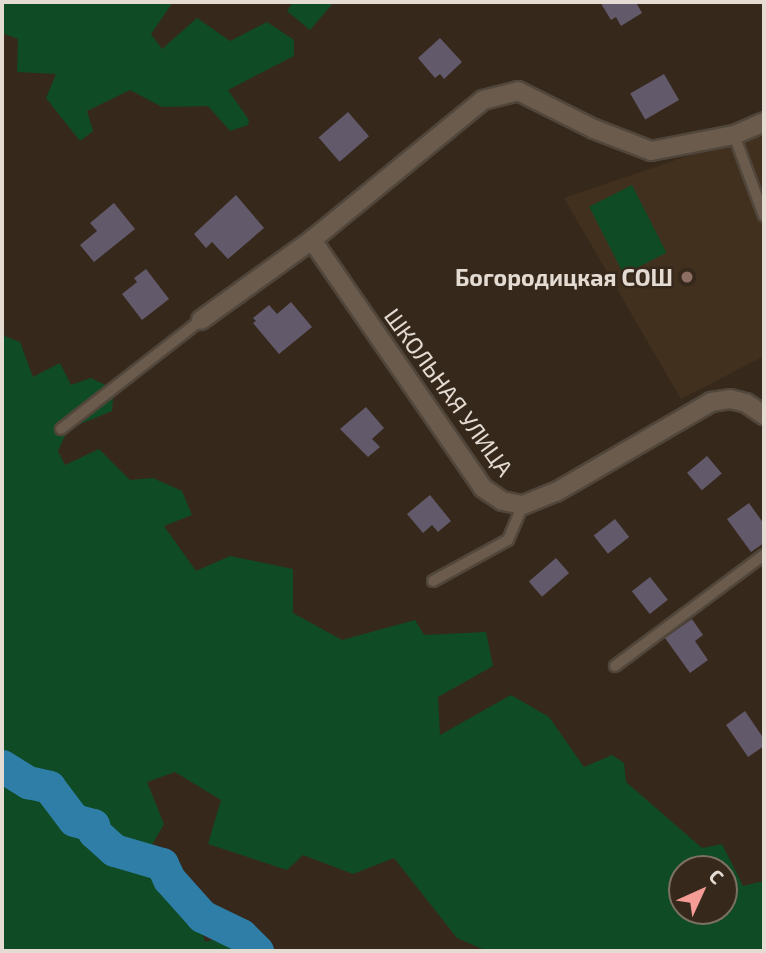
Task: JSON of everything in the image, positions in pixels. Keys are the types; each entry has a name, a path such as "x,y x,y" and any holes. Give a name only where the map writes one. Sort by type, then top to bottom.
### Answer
{"street":[{"path":"201,320 312,240 483,100 518,91 594,129 652,151 734,135 764,122"},
{"name":"ШКОЛЬНАЯ УЛИЦА","path":"312,240 483,488 502,501 523,505"},
{"path":"523,505 556,492 711,402 730,399 746,402 764,415"}],"lane":[{"path":"734,135 764,216"},
{"path":"61,429 201,320"},
{"path":"433,581 508,540 523,505"},
{"path":"615,666 764,555"}],"shaded area":[{"name":"Богородицкая СОШ","path":"764,130 764,356 681,399 564,198"}],"green space":[{"path":"2,2 173,2 151,34 162,49 197,18 230,41 267,22 294,40 294,56 228,90 249,120 248,125 230,131 208,106 162,107 130,90 87,111 93,131 80,141 46,98 56,74 17,72 18,39 2,33"},
{"path":"293,2 334,2 310,30 287,11"},
{"path":"632,185 667,253 624,275 589,207"},
{"path":"2,335 20,342 33,377 60,363 71,385 91,378 114,389 112,411 68,429 58,451 65,465 99,449 130,480 153,478 182,491 192,515 164,526 196,571 230,556 293,569 293,613 342,640 415,620 424,635 486,632 493,666 438,697 440,735 511,695 549,717 584,767 612,755 624,763 626,782 702,848 722,844 728,855 668,855 668,925 738,925 738,876 743,886 764,881 764,951 487,951 457,938 394,858 353,874 303,855 287,870 208,844 221,800 175,772 147,782 164,824 149,850 186,883 205,942 233,934 243,951 2,951"}],"building":[{"path":"600,2 641,2 637,4 642,13 621,26 616,17 611,20"},
{"path":"440,38 462,62 444,79 440,74 435,78 418,58"},
{"path":"664,74 679,100 645,119 630,94"},
{"path":"348,112 369,136 340,162 319,138"},
{"path":"236,195 264,228 228,259 212,242 206,248 194,234"},
{"path":"114,203 135,229 94,262 80,245 97,231 90,223"},
{"path":"146,269 169,299 142,320 122,294 137,282 134,278"},
{"path":"291,302 312,327 279,354 253,323 256,321 253,318 269,305 277,314"},
{"path":"366,407 384,428 372,439 380,447 368,457 340,429"},
{"path":"707,456 722,474 702,490 687,473"},
{"path":"430,495 451,521 438,532 432,525 423,533 407,514"},
{"path":"749,503 764,524 764,543 751,552 727,519"},
{"path":"615,519 629,537 608,554 594,536"},
{"path":"556,558 569,573 542,597 529,582"},
{"path":"650,577 668,600 650,614 632,591"},
{"path":"692,619 703,635 695,641 708,660 690,673 665,638"},
{"path":"745,711 764,739 764,746 748,757 726,725"}],"waterway":[{"path":"2,766 28,782 49,787 74,820 93,825 94,832 114,850 162,864 169,879 202,916 241,935 257,951"}],"place":[{"name":"Богородицкая СОШ","path":"687,277"}]}
